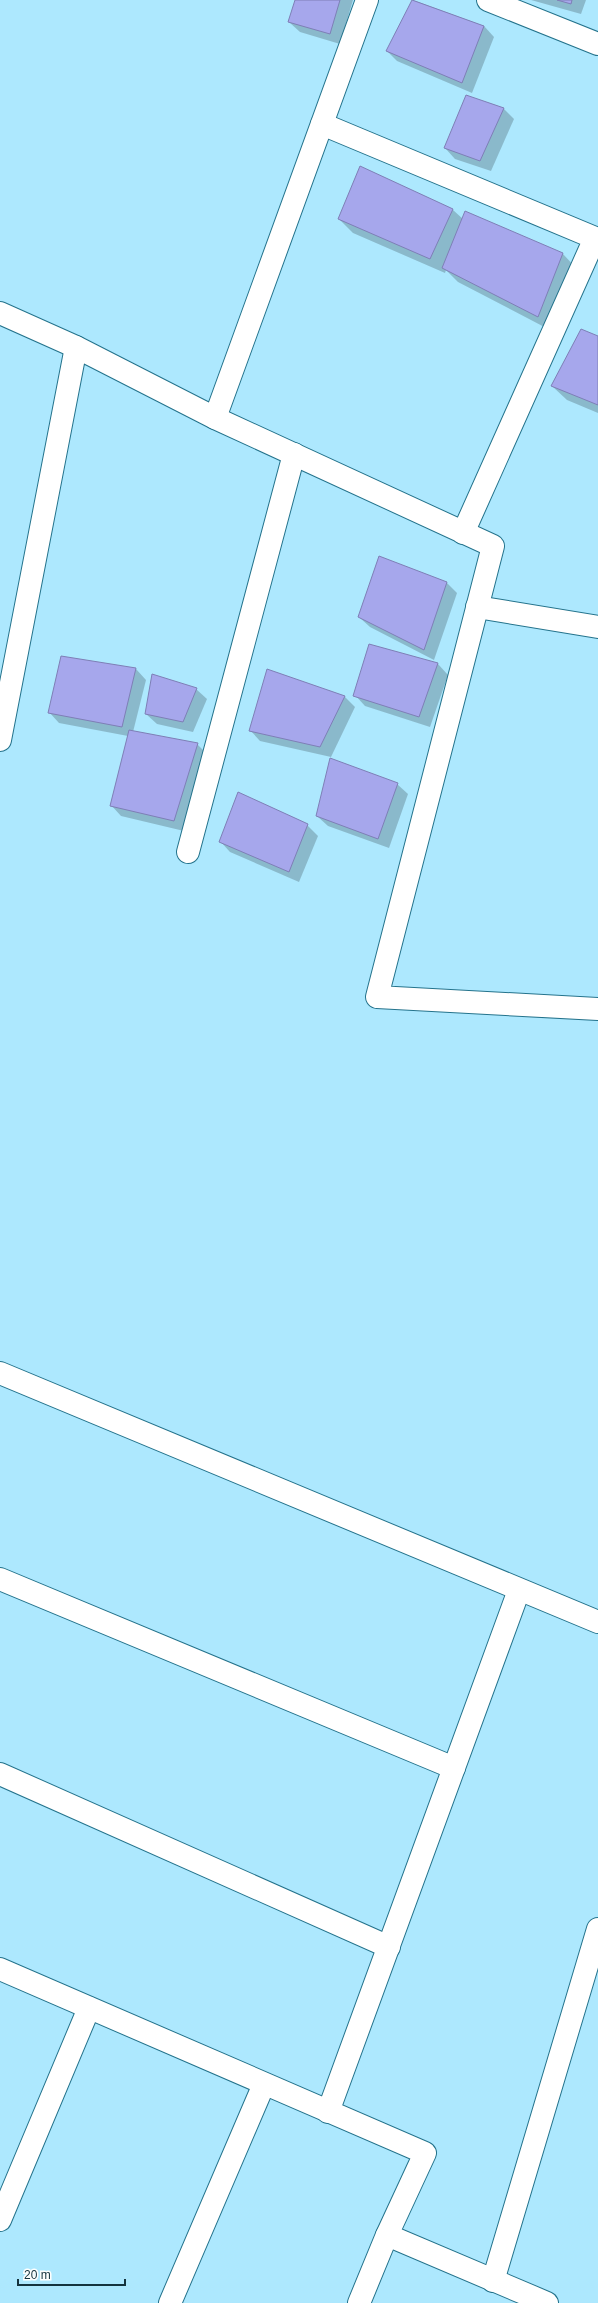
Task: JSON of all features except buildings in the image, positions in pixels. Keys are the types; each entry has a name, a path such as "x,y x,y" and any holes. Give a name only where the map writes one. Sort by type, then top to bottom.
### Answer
{"street":[{"path":"215,418 367,0"},
{"path":"488,0 598,44"},
{"path":"322,124 597,239 463,533"},
{"path":"0,313 76,347 215,418 493,546 377,998 598,1009"},
{"path":"0,740 7,659 76,347"},
{"path":"188,852 294,454"},
{"path":"477,606 598,627"},
{"path":"0,1373 598,1622"},
{"path":"0,1579 454,1768"},
{"path":"328,2112 519,1590"},
{"path":"0,1774 389,1947"},
{"path":"493,2281 598,1929"},
{"path":"0,1970 425,2154 387,2235 359,2303"},
{"path":"0,2220 89,2008"},
{"path":"170,2303 264,2084"},
{"path":"387,2235 547,2303"}]}
